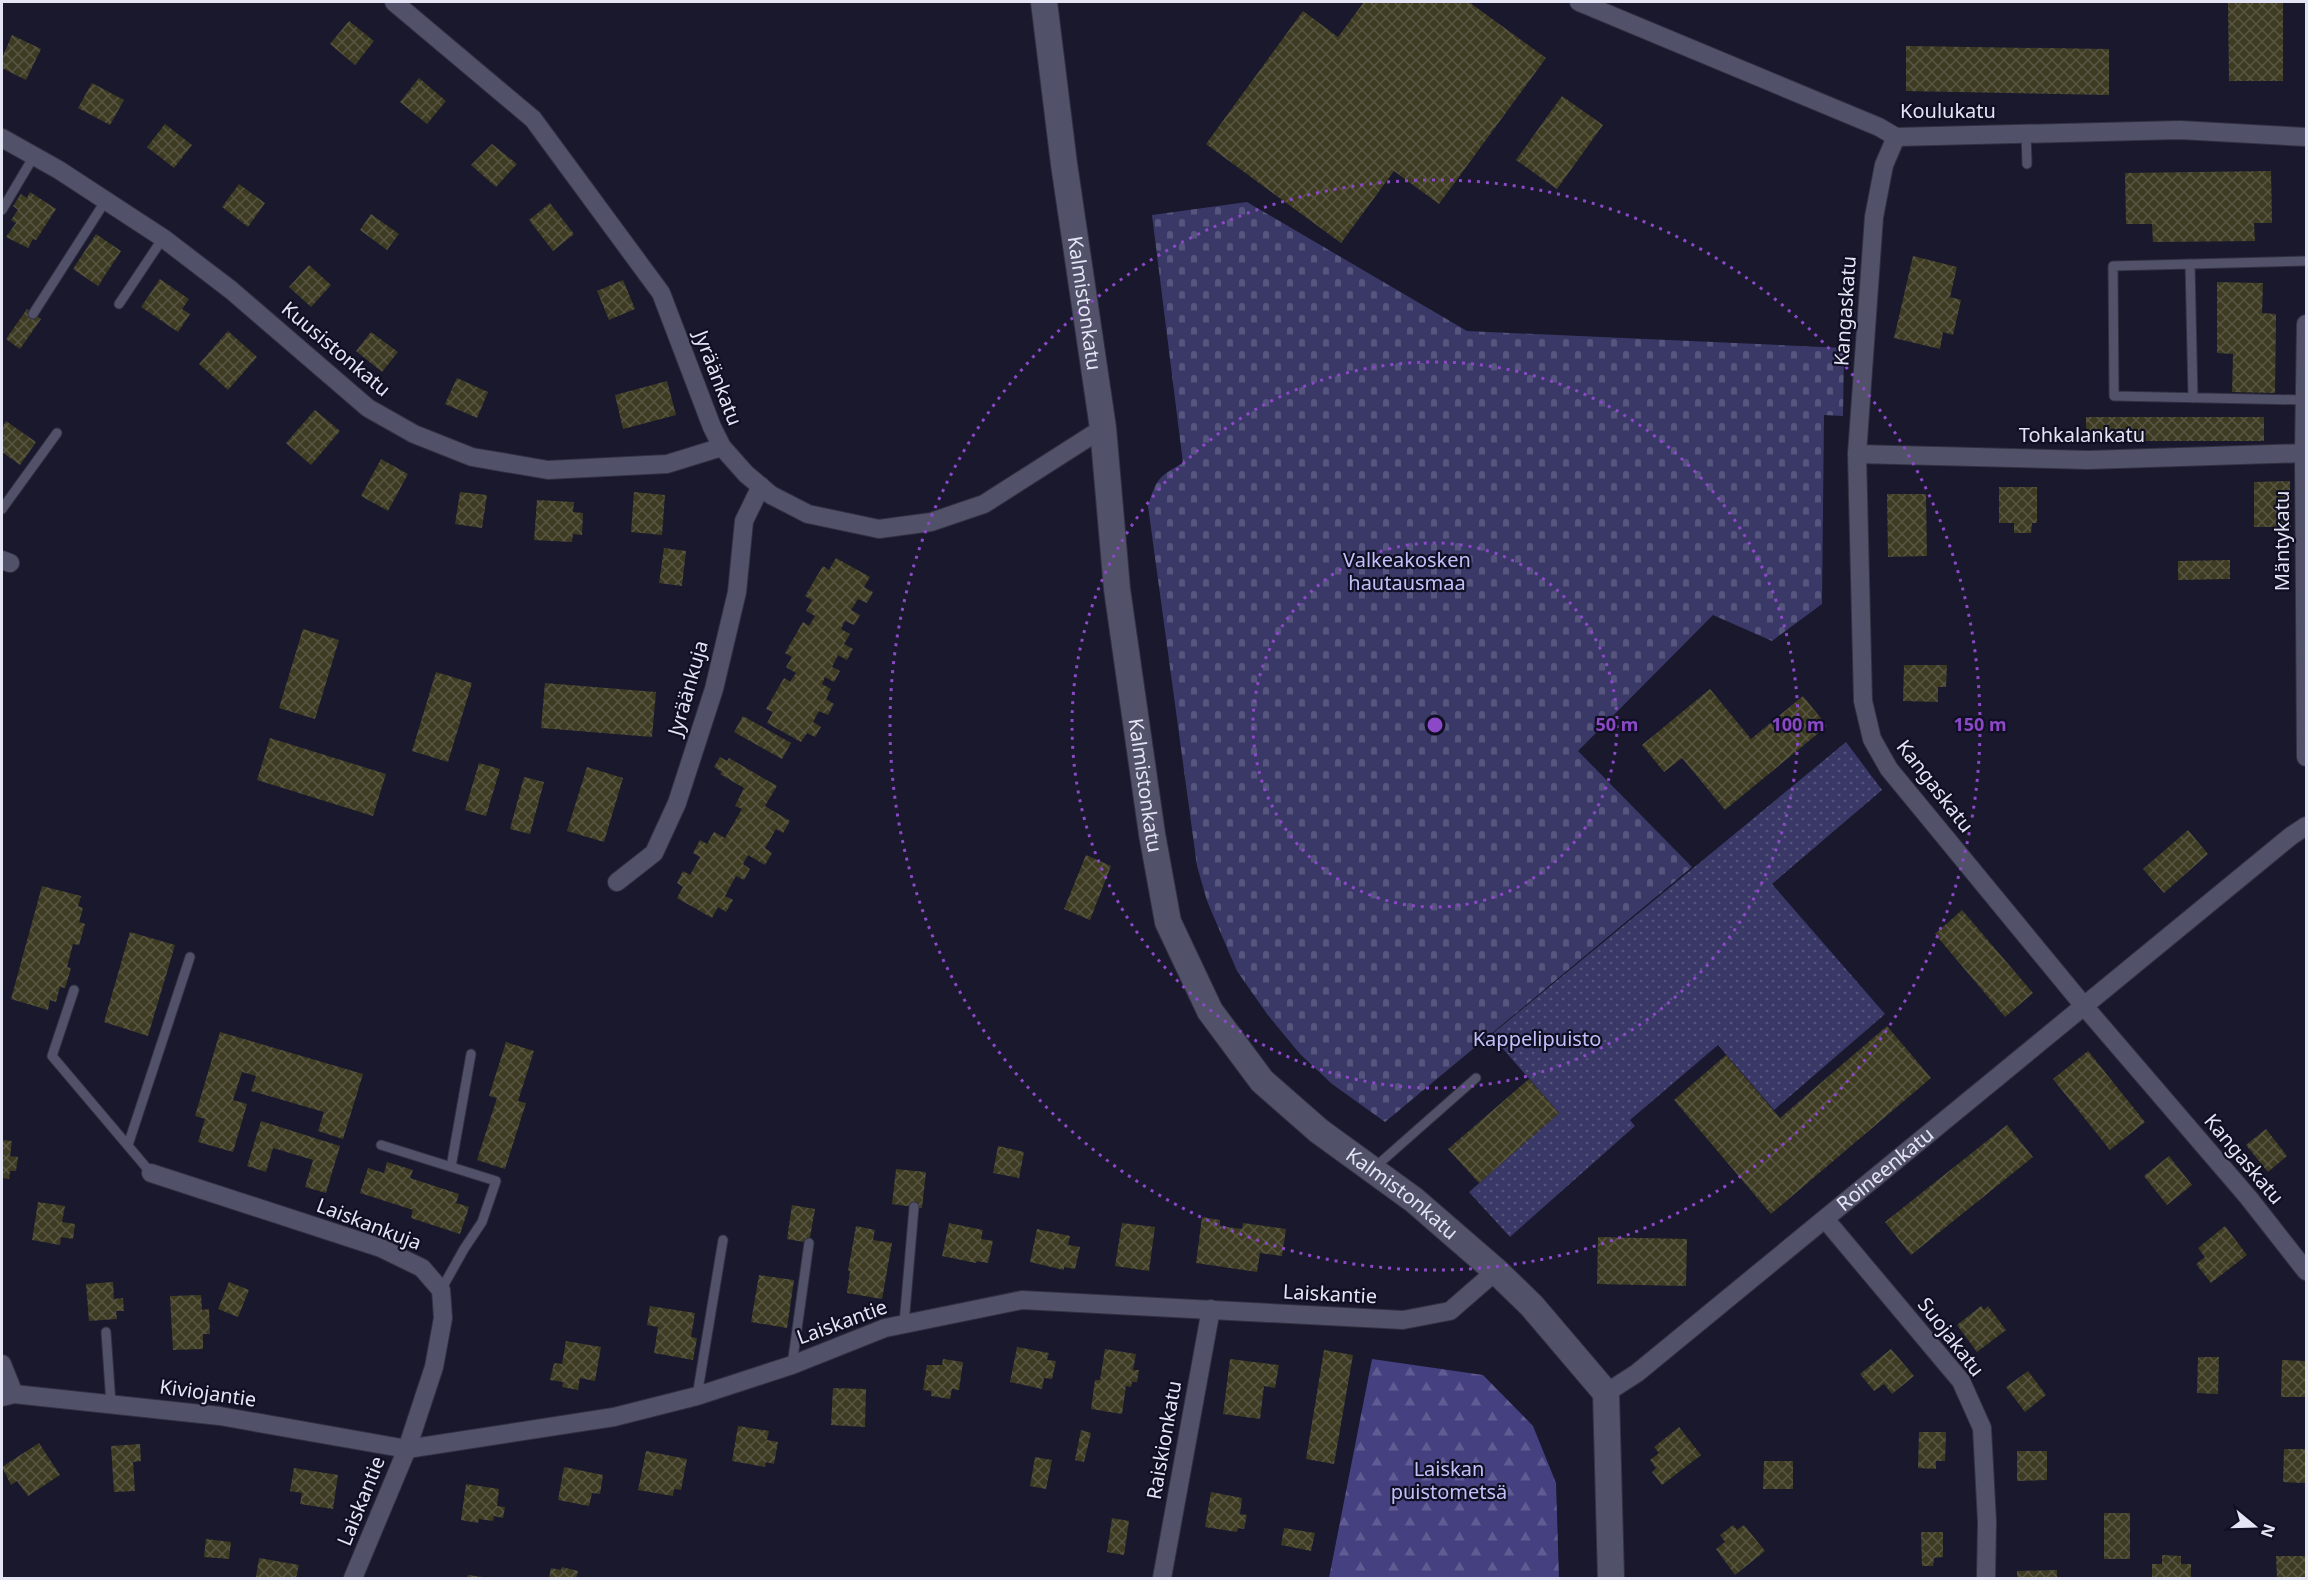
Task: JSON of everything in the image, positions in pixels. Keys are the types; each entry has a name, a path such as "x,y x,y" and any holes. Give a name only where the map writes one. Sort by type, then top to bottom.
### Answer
{"street":[{"name":"Jyräänkatu","path":"394,2 525,111 547,137 661,293 712,428 722,447 746,474 771,495 808,514 879,529 931,522 984,504 1102,428"},
{"name":"Kalmistonkatu","path":"1044,2 1064,164 1102,428 1116,589 1152,834 1168,922 1210,1011 1262,1081 1319,1131 1414,1200 1496,1271 1532,1306 1606,1393"},
{"name":"Koulukatu","path":"1580,2 1879,127 1896,137 2180,130 2307,137"},
{"name":"Kangaskatu","path":"1896,137 1884,165 1874,217 1857,454 1859,616 1863,701 1872,739 1889,769 2084,1006 2248,1197 2307,1271"},
{"name":"Kuusistonkatu","path":"2,138 106,200 163,238 231,290 368,408 414,434 472,458 548,470 667,464 722,447"},
{"name":"Mäntykatu","path":"2307,324 2305,400 2307,757"},
{"name":"Tohkalankatu","path":"1857,454 2088,460 2305,453"},
{"name":"Jyräänkuja","path":"617,882 654,853 677,803 714,689 738,592 744,521 761,486"},
{"name":"Roineenkatu","path":"1606,1393 1637,1373 2291,836 2307,826"},
{"name":"Laiskankuja","path":"151,1173 381,1248 422,1268 441,1290"},
{"name":"Suojakatu","path":"1825,1219 1961,1381 1982,1428 1987,1522 1986,1578"},
{"name":"Laiskantie","path":"354,1578 407,1449 614,1417 697,1396 792,1365 885,1328 1022,1300 1403,1320 1450,1311 1496,1271"},
{"path":"407,1449 434,1367 443,1318 441,1290"},
{"name":"Raiskionkatu","path":"1162,1578 1210,1309"},
{"path":"2,1364 8,1395"},
{"path":"1606,1393 1611,1578"},
{"name":"Kiviojantie","path":"8,1395 220,1416 407,1449"}],"lane":[{"path":"2026,133 2027,164"},
{"path":"2,210 34,156"},
{"path":"33,314 106,200"},
{"path":"119,304 163,238"},
{"path":"2305,400 2115,396 2113,266 2307,261"},
{"path":"2190,264 2193,398"},
{"path":"2,509 57,433"},
{"path":"128,1145 190,957"},
{"path":"74,990 52,1056 151,1173"},
{"path":"451,1167 471,1054"},
{"path":"1373,1170 1476,1078"},
{"path":"381,1145 496,1181 482,1222 441,1290"},
{"path":"904,1324 915,1207"},
{"path":"697,1396 723,1240"},
{"path":"792,1365 809,1243"},
{"path":"106,1332 111,1404"}],"green space":[{"name":"Valkeakosken hautausmaa","path":"1247,202 1467,331 1844,348 1843,416 1824,415 1822,604 1772,641 1713,615 1578,751 1692,867 1385,1122 1332,1084 1300,1054 1267,1014 1237,971 1207,901 1197,866 1148,506 1160,479 1183,463 1152,215"},
{"name":"Kappelipuisto","path":"1846,742 1882,790 1772,884 1885,1014 1774,1110 1718,1045 1630,1120 1635,1126 1510,1237 1469,1192 1559,1113 1491,1035"},
{"name":"Laiskan puistometsä","path":"1372,1359 1483,1375 1533,1426 1556,1483 1559,1578 1329,1578"}],"building":[{"path":"1364,2 1469,2 1546,58 1439,204 1394,171 1341,243 1206,144 1303,11 1338,37"},
{"path":"2228,2 2283,2 2283,81 2229,81"},
{"path":"349,21 374,41 355,65 330,44"},
{"path":"12,35 41,49 26,80 2,68 2,58"},
{"path":"1906,46 2109,49 2109,95 1906,91"},
{"path":"419,78 446,101 427,124 400,102"},
{"path":"92,83 124,100 110,125 78,108"},
{"path":"1562,96 1603,125 1557,189 1516,160"},
{"path":"165,124 192,145 174,168 147,147"},
{"path":"492,144 517,164 496,187 471,165"},
{"path":"2271,171 2272,223 2254,223 2255,241 2153,242 2152,224 2126,224 2125,173"},
{"path":"239,184 265,203 248,227 222,207"},
{"path":"30,192 56,209 36,240 33,239 28,248 6,237 16,223 11,220 18,210 13,206 21,194 27,198"},
{"path":"550,203 574,234 553,251 529,220"},
{"path":"371,214 399,234 387,250 360,230"},
{"path":"96,234 121,251 98,286 73,269"},
{"path":"1913,256 1957,267 1950,297 1961,300 1953,335 1943,332 1940,349 1894,338"},
{"path":"309,265 331,285 311,307 289,287"},
{"path":"160,279 189,299 182,309 190,314 178,332 141,307"},
{"path":"623,280 635,309 609,320 597,291"},
{"path":"2217,282 2263,283 2262,313 2276,314 2275,393 2232,392 2233,354 2217,353"},
{"path":"27,309 41,319 20,349 6,339"},
{"path":"228,331 257,357 228,390 199,364"},
{"path":"371,332 398,352 382,372 356,351"},
{"path":"457,378 488,392 477,418 445,404"},
{"path":"667,381 676,415 623,429 615,395"},
{"path":"315,410 340,431 311,465 286,443"},
{"path":"2086,417 2264,417 2264,441 2086,441"},
{"path":"6,421 36,442 20,465 2,452 2,428"},
{"path":"381,459 408,474 388,511 361,496"},
{"path":"2290,481 2291,527 2254,527 2254,482"},
{"path":"1999,487 2037,487 2037,523 2032,523 2031,533 2014,533 2014,523 1999,523"},
{"path":"460,492 487,495 482,528 455,524"},
{"path":"634,492 665,495 662,535 631,532"},
{"path":"1887,494 1926,494 1927,556 1888,557"},
{"path":"537,500 574,502 573,512 583,513 582,535 573,534 572,542 534,540"},
{"path":"664,548 686,551 682,586 659,583"},
{"path":"836,558 870,577 864,587 873,592 867,603 858,599 851,610 860,615 854,625 845,621 841,629 850,634 844,644 853,649 847,660 838,655 832,667 840,671 834,682 825,677 822,684 831,689 826,699 834,704 828,715 819,711 813,722 821,727 815,737 807,733 801,742 767,723 773,712 766,709 784,678 790,682 796,673 786,667 792,657 785,653 803,622 809,626 815,616 806,611 812,600 805,596 823,566 829,570"},
{"path":"2230,560 2230,579 2178,580 2178,561"},
{"path":"303,629 339,640 315,719 279,708"},
{"path":"1904,665 1947,665 1946,687 1938,687 1938,702 1903,701"},
{"path":"436,672 472,683 448,762 412,751"},
{"path":"545,683 656,692 652,737 541,728"},
{"path":"1710,689 1751,739 1803,696 1827,726 1725,810 1682,758 1664,772 1642,745"},
{"path":"743,716 791,743 782,759 734,732"},
{"path":"270,738 386,774 373,816 257,780"},
{"path":"720,757 727,761 729,758 777,786 765,806 790,821 783,833 776,829 765,848 772,853 765,865 748,855 743,864 750,869 744,880 736,876 725,896 733,900 726,912 718,907 712,918 677,898 683,887 677,883 683,871 690,875 700,857 693,853 700,840 707,844 714,832 725,838 742,809 735,806 744,788 720,774 722,772 714,767"},
{"path":"479,763 500,769 486,816 465,810"},
{"path":"587,767 623,778 604,842 567,831"},
{"path":"524,777 544,782 530,834 510,829"},
{"path":"2188,830 2208,854 2164,893 2143,869"},
{"path":"1086,855 1111,866 1090,920 1064,909"},
{"path":"42,886 81,896 78,906 83,908 79,922 85,924 79,945 73,944 67,967 71,968 65,988 60,987 56,1002 50,1000 48,1010 11,999"},
{"path":"1962,910 2033,993 2005,1017 1935,934"},
{"path":"130,932 175,945 148,1036 104,1022"},
{"path":"1887,1026 1931,1078 1771,1214 1674,1100 1726,1055 1780,1118"},
{"path":"220,1032 363,1074 343,1139 318,1131 324,1112 251,1091 256,1076 242,1072 233,1100 247,1104 233,1152 198,1142 205,1119 195,1116"},
{"path":"506,1042 534,1051 518,1101 526,1103 505,1169 477,1160 497,1098 489,1096"},
{"path":"2088,1051 2145,1122 2110,1150 2053,1079"},
{"path":"1529,1079 1559,1113 1479,1183 1448,1149"},
{"path":"261,1121 340,1146 326,1193 305,1187 313,1160 273,1148 266,1172 247,1166"},
{"path":"2007,1125 2033,1157 1911,1255 1885,1222"},
{"path":"2266,1129 2287,1156 2268,1172 2246,1145"},
{"path":"2,1140 12,1141 10,1156 18,1157 16,1171 10,1171 9,1179 2,1178"},
{"path":"998,1146 1024,1152 1019,1178 993,1173"},
{"path":"2169,1156 2192,1185 2167,1205 2144,1176"},
{"path":"387,1162 413,1170 410,1178 459,1194 456,1203 469,1207 460,1234 411,1218 413,1210 360,1193 368,1168 384,1173"},
{"path":"896,1169 926,1172 922,1208 892,1204"},
{"path":"38,1202 65,1206 62,1222 75,1224 73,1239 61,1237 60,1245 32,1240"},
{"path":"792,1205 815,1209 809,1243 787,1239"},
{"path":"1202,1217 1220,1220 1220,1226 1242,1229 1243,1223 1286,1229 1282,1256 1260,1253 1257,1272 1196,1263"},
{"path":"949,1223 983,1230 981,1239 993,1241 988,1263 977,1261 976,1263 942,1256"},
{"path":"1122,1223 1155,1227 1149,1271 1115,1266"},
{"path":"856,1226 875,1230 873,1240 892,1243 882,1299 847,1293 850,1271 848,1271"},
{"path":"2225,1226 2247,1255 2211,1283 2196,1264 2205,1257 2198,1248"},
{"path":"1037,1229 1070,1236 1068,1245 1080,1247 1075,1269 1064,1267 1064,1270 1030,1262"},
{"path":"1598,1237 1687,1239 1686,1286 1597,1284"},
{"path":"759,1275 794,1280 787,1328 751,1322"},
{"path":"113,1282 114,1299 123,1298 124,1311 116,1311 117,1319 89,1321 86,1284"},
{"path":"229,1282 249,1290 238,1317 218,1309"},
{"path":"201,1295 202,1310 209,1309 210,1334 203,1334 203,1349 173,1350 170,1296"},
{"path":"650,1306 695,1313 691,1337 697,1338 693,1360 654,1353 658,1327 647,1325"},
{"path":"1981,1306 1984,1310 1988,1306 2006,1330 1977,1352 1957,1325"},
{"path":"566,1341 601,1347 595,1381 580,1378 578,1390 562,1387 563,1382 550,1380 554,1363 562,1364"},
{"path":"1017,1347 1049,1353 1047,1360 1056,1361 1052,1379 1044,1378 1042,1389 1010,1382"},
{"path":"1105,1349 1136,1354 1133,1370 1139,1370 1137,1382 1132,1382 1131,1387 1126,1386 1122,1414 1091,1409 1095,1380 1100,1380"},
{"path":"1891,1349 1914,1376 1892,1394 1884,1384 1874,1391 1860,1374"},
{"path":"1324,1350 1353,1355 1334,1464 1306,1459"},
{"path":"2198,1357 2219,1357 2218,1394 2197,1393"},
{"path":"943,1359 963,1362 959,1390 952,1389 950,1399 931,1396 931,1391 923,1390 927,1365 942,1365"},
{"path":"1230,1359 1279,1365 1275,1388 1264,1386 1260,1419 1223,1414"},
{"path":"2282,1360 2306,1361 2306,1397 2281,1397"},
{"path":"2028,1371 2046,1395 2025,1412 2006,1387"},
{"path":"833,1388 866,1389 865,1427 831,1425"},
{"path":"738,1426 769,1431 767,1440 778,1442 774,1464 766,1462 765,1467 732,1461"},
{"path":"1679,1427 1701,1455 1662,1485 1652,1472 1656,1468 1650,1460 1659,1453 1654,1447"},
{"path":"1081,1430 1091,1433 1084,1462 1075,1460"},
{"path":"1919,1432 1946,1432 1945,1461 1936,1461 1936,1469 1918,1468"},
{"path":"39,1443 60,1475 28,1496 17,1481 11,1485 2,1467"},
{"path":"140,1444 141,1461 133,1462 135,1491 114,1492 111,1446"},
{"path":"2284,1449 2306,1449 2306,1483 2283,1482"},
{"path":"646,1451 687,1459 681,1490 674,1489 673,1496 638,1490"},
{"path":"2017,1451 2047,1451 2047,1480 2017,1481"},
{"path":"1035,1457 1052,1460 1046,1489 1030,1486"},
{"path":"1764,1461 1793,1461 1793,1489 1763,1489"},
{"path":"564,1467 603,1475 600,1494 592,1493 589,1506 558,1500"},
{"path":"294,1468 338,1475 333,1509 300,1504 302,1493 290,1491"},
{"path":"466,1484 499,1489 497,1506 505,1507 503,1518 494,1516 493,1521 479,1519 478,1523 461,1520"},
{"path":"1211,1492 1242,1498 1240,1514 1247,1515 1244,1529 1238,1528 1237,1532 1205,1527"},
{"path":"2104,1513 2130,1513 2130,1559 2104,1559"},
{"path":"1112,1518 1129,1521 1124,1555 1107,1552"},
{"path":"1733,1525 1737,1530 1744,1525 1765,1551 1735,1575 1716,1549 1725,1542 1720,1535"},
{"path":"1284,1528 1315,1533 1311,1551 1281,1545"},
{"path":"1921,1532 1943,1532 1943,1557 1934,1558 1933,1566 1922,1566"},
{"path":"206,1539 231,1542 229,1559 204,1557"},
{"path":"2162,1555 2181,1556 2181,1564 2191,1564 2191,1578 2152,1578 2152,1564 2162,1564"},
{"path":"2276,1556 2306,1556 2306,1578 2277,1578"},
{"path":"259,1558 299,1565 296,1578 256,1577"},
{"path":"562,1567 578,1571 576,1578 549,1578 551,1568 561,1570"},
{"path":"2057,1570 2057,1578 2017,1578 2017,1571"},
{"path":"468,1575 483,1577 483,1578 467,1578"}]}
